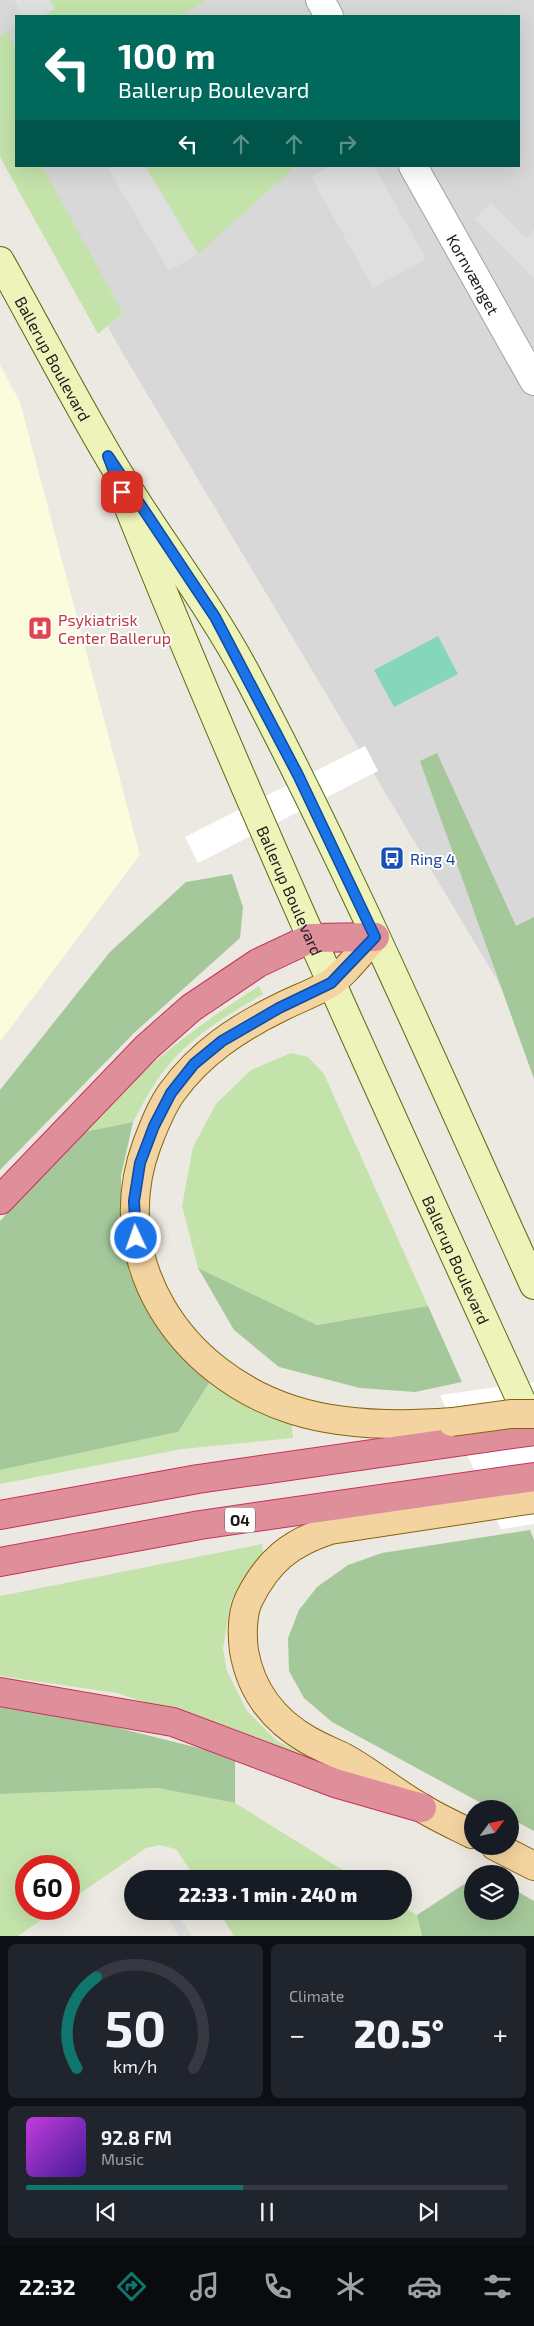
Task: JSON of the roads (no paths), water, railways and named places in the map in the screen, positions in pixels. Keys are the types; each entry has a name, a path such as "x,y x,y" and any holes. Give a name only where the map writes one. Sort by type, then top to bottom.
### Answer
{"highway":[{"path":"0,1200 147,1047 191,1008 258,963 311,938 375,937"},
{"path":"0,1514 457,1432 534,1430"},
{"name":"O4","path":"0,1562 200,1525 486,1495 534,1477"},
{"path":"0,1692 173,1722 335,1783 422,1808"}],"main road":[{"path":"375,937 331,983 279,1008 222,1041 194,1064 171,1093 154,1126 140,1163 134,1201 136,1238 146,1274 163,1310 177,1333 217,1370 268,1400 294,1411 369,1423 413,1425 457,1432 510,1414 534,1414"},
{"path":"464,1830 422,1808 345,1758 307,1740 281,1722 261,1700 248,1672 243,1640 246,1605 259,1580 282,1554 306,1538 330,1530 486,1495 534,1499"},
{"path":"513,1855 534,1866"}],"street":[{"path":"320,0 328,15"},
{"name":"Kornvænget","path":"414,167 534,381"},
{"name":"Ballerup Boulevard","path":"0,261 108,456 215,617 298,775 375,937 534,1285"},
{"name":"Ballerup Boulevard","path":"108,456 188,654 311,938 534,1430"}],"place":[{"name":"Psykiatrisk Center Ballerup","path":"40,628"},
{"name":"Ring 4","path":"392,858"}]}
